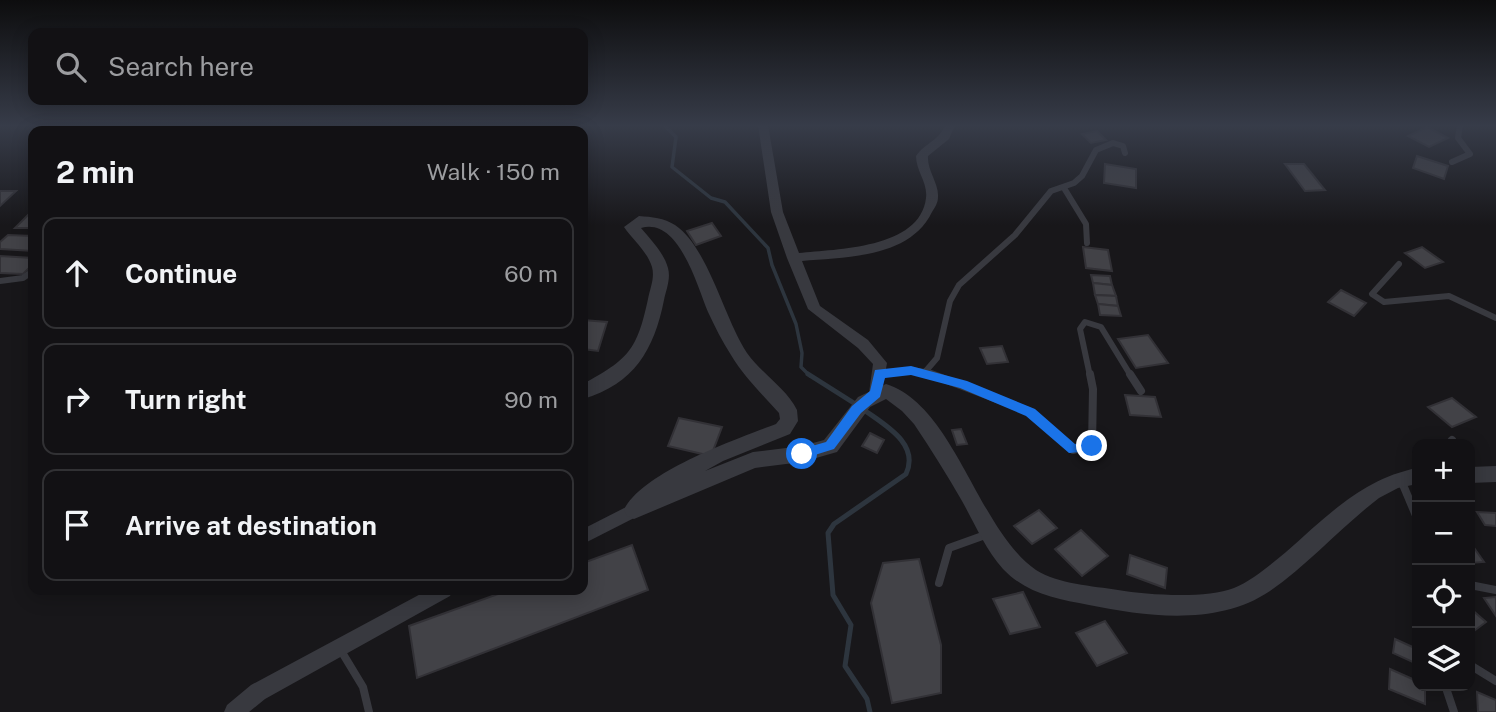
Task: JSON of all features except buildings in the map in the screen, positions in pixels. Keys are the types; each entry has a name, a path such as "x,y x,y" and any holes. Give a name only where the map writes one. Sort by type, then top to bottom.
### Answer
{"street":[{"path":"588,534 634,510 753,460 802,454 830,446 869,394 880,363 871,351 815,309 777,212 769,158"},
{"path":"793,258 873,248 903,236 917,225 931,205 932,186 922,158"},
{"path":"588,390 613,377 635,360 645,345 652,327 662,270 657,259 632,228 639,221 662,223 692,252 717,314 747,367 788,411 789,421 783,429 705,461 641,499 634,510"},
{"path":"869,394 886,391 907,402 924,423 971,498 988,533 1033,580 1061,590 1132,604 1202,603 1238,598 1266,582 1371,492 1409,478"},
{"path":"1475,475 1496,474"},
{"path":"234,712 258,692 435,595"}],"lane":[{"path":"925,373 937,358 950,301 959,285 1015,235 1051,191 1064,188 1082,176 1092,158"},
{"path":"1452,162 1460,158"},
{"path":"1064,188 1086,224 1087,243"},
{"path":"1399,264 1372,294 1384,302 1449,296 1496,318"},
{"path":"0,281 23,278 28,274"},
{"path":"869,394 911,370 925,373 963,384 1031,412 1073,450 1092,446 1093,389 1080,329 1085,322 1101,327 1141,391"},
{"path":"1409,478 1414,502"},
{"path":"939,583 949,548 988,533"},
{"path":"1475,586 1496,590"},
{"path":"340,649 357,674 369,712"},
{"path":"1475,669 1496,681"},
{"path":"1447,691 1454,712"}],"waterway":[{"path":"673,158 672,167 711,198 725,202 768,248 772,265 796,324 802,353 801,367 808,374"},
{"path":"808,374 857,405"},
{"path":"864,410 898,436 908,453 909,463 906,474 834,524 828,533 833,595 851,625 845,666 867,699 870,712"}],"route":[{"path":"802,454 830,446 856,409 876,393 880,374 911,370 963,384 1031,412 1073,450 1092,446"}]}
